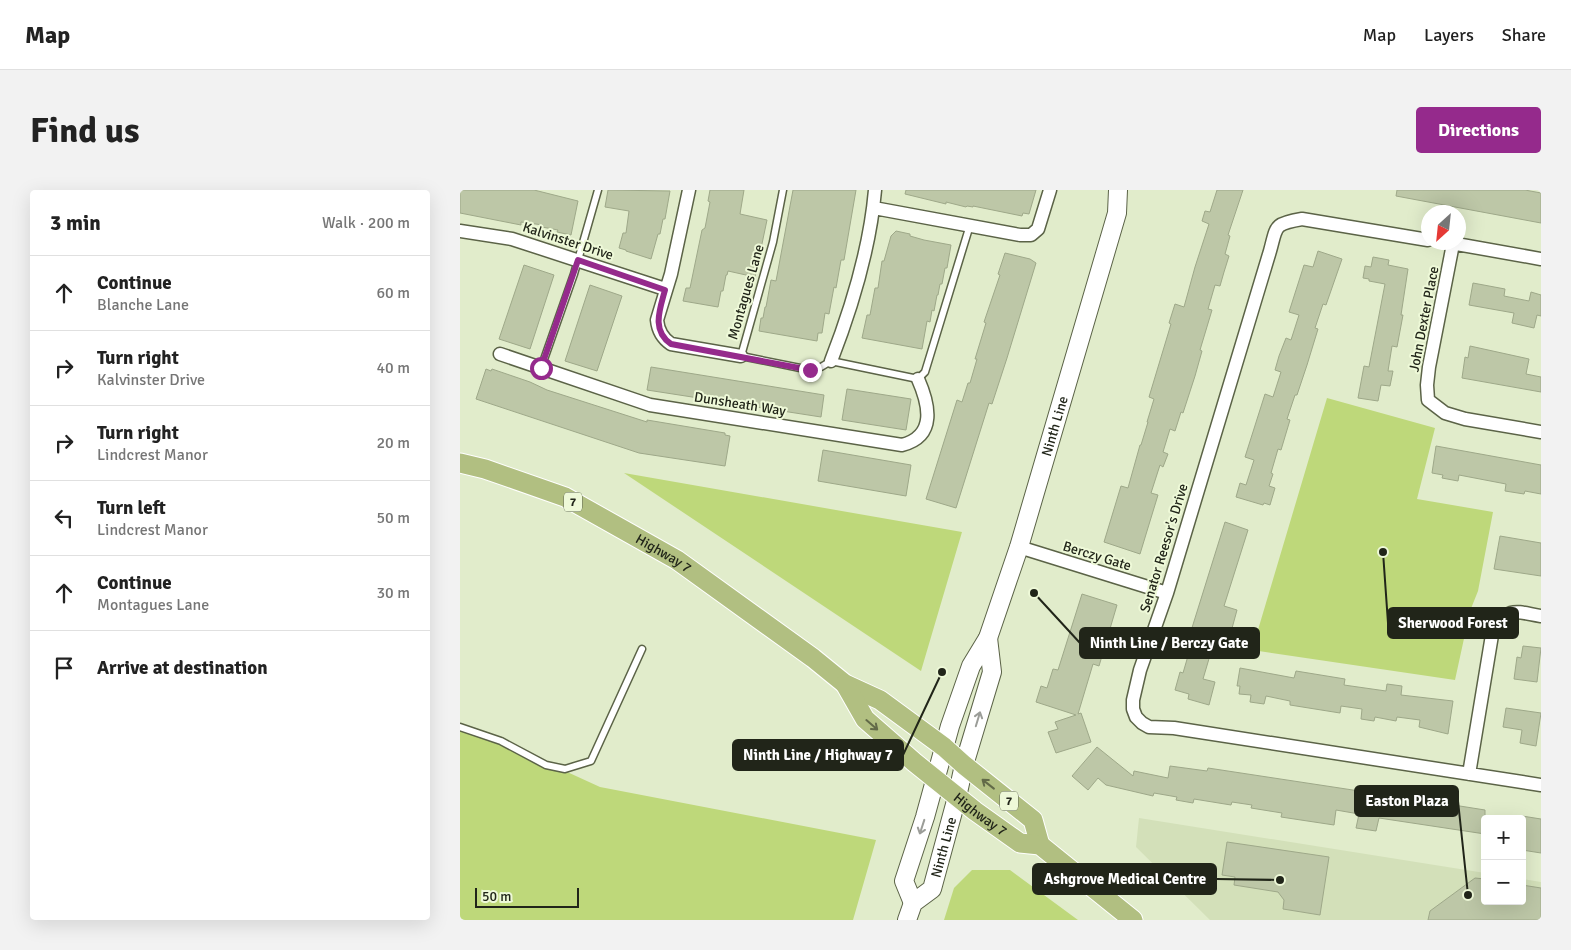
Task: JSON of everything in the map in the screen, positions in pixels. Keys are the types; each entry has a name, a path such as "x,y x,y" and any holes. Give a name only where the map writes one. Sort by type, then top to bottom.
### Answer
{"main road":[{"name":"Ninth Line","path":"988,638 992,672 964,766 958,797 932,889 913,903 904,881 936,780 944,747 971,666 988,638 1019,547 1117,212 1118,190"},
{"name":"Ninth Line","path":"1117,212 1131,190"},
{"name":"Highway 7","path":"460,462 565,497 677,560 813,658 845,684 880,700 944,747 964,766 1034,820 1040,845"},
{"name":"Highway 7","path":"845,684 865,719 936,780 1020,844 1040,845 1133,920"},
{"path":"907,920 913,903"}],"street":[{"path":"689,190 671,274 657,320 658,326 665,340 671,344 741,356"},
{"path":"831,361 840,339 865,256 874,208 875,190"},
{"path":"874,208 1020,235 1031,235 1038,229 1050,190"},
{"name":"Senator Reesor's Drive","path":"1421,239 1302,219 1289,221 1274,232 1268,260 1167,593 1140,670 1133,700 1133,709 1136,717 1149,727 1174,728 1541,784"},
{"name":"Kalvinster Drive","path":"460,231 512,239 665,290"},
{"path":"1466,246 1541,260"},
{"name":"John Dexter Place","path":"1448,250 1429,367 1428,400 1444,413 1465,419 1541,432"},
{"name":"Dunsheath Way","path":"500,354 650,405 902,445 916,439 923,432 927,421 928,407 918,379"},
{"name":"Berczy Gate","path":"1019,547 1167,593"},
{"path":"1469,774 1493,629 1501,619 1516,611 1541,616"}],"lane":[{"path":"541,368 578,260 598,190"},
{"name":"Montagues Lane","path":"783,190 773,242 741,356 810,370 821,367 831,361"},
{"path":"831,361 918,379 925,372 970,225"},
{"path":"460,727 501,741 546,765 565,769 591,761 642,649"}],"shaded area":[{"path":"1139,818 1481,872 1481,905 1526,905 1526,880 1541,882 1541,920 1210,920 1136,847"}],"green space":[{"path":"1327,398 1435,428 1417,499 1493,512 1478,591 1470,611 1455,680 1252,650"},
{"path":"624,473 962,532 921,671"},
{"path":"460,723 600,787 876,840 853,920 460,920"},
{"path":"972,870 1010,870 1078,920 944,920 954,888"}],"building":[{"path":"460,190 534,190 578,201 571,235 542,227 543,225 521,222 521,225 460,213"},
{"path":"608,190 670,191 665,219 663,219 651,259 619,248 623,233 626,233 629,211 605,207"},
{"path":"710,190 744,190 740,214 767,220 755,277 728,271 718,307 683,301 686,288 690,288 702,230 705,228 710,202 708,201"},
{"path":"793,190 856,190 844,260 841,260 829,314 825,313 822,333 818,333 817,341 759,331 771,280 776,281"},
{"path":"906,190 1036,190 1029,214 1023,213 1022,216 973,206 966,207 946,202 946,204 905,194"},
{"path":"1217,190 1243,190 1228,235 1230,236 1225,254 1229,256 1220,286 1215,285 1208,309 1212,310 1200,350 1202,351 1195,376 1175,431 1170,429 1163,452 1168,454 1163,467 1160,465 1151,493 1158,495 1140,554 1104,542 1121,486 1128,488 1154,399 1149,397 1171,324 1169,323 1175,304 1184,307 1209,224 1202,221 1205,211 1210,212"},
{"path":"1397,190 1525,190 1541,193 1541,223 1466,209 1466,205 1444,205 1396,196"},
{"path":"896,231 924,240 951,245 947,268 945,268 942,284 940,284 934,311 932,310 930,322 927,321 922,349 862,338 867,315 870,315 875,288 878,288 882,261 884,261 891,236"},
{"path":"1318,251 1342,259 1326,305 1323,304 1315,328 1318,329 1307,365 1287,419 1290,420 1281,450 1278,449 1269,486 1275,488 1270,505 1264,503 1263,505 1236,497 1240,483 1246,485 1254,460 1245,457 1265,394 1273,397 1281,372 1275,370 1279,356 1286,338 1291,340 1299,315 1289,312 1304,265 1313,267"},
{"path":"1005,253 1030,259 1036,263 992,404 989,403 956,508 926,499 957,400 962,402 968,383 970,383 986,323 984,322 1000,275 998,274"},
{"path":"1373,257 1389,260 1388,265 1408,269 1397,347 1392,346 1388,371 1393,371 1390,386 1381,385 1378,401 1358,398 1364,366 1369,367 1385,284 1363,278 1365,266 1371,267"},
{"path":"524,265 554,275 530,349 499,339"},
{"path":"1473,283 1505,289 1504,296 1529,301 1531,292 1541,295 1541,316 1537,315 1534,328 1512,323 1514,313 1469,305"},
{"path":"590,285 622,296 597,371 565,361"},
{"path":"1470,346 1529,359 1526,374 1541,377 1541,392 1462,378 1465,357 1468,358"},
{"path":"651,367 824,395 821,417 647,390"},
{"path":"486,369 491,371 492,369 547,390 647,422 647,420 725,433 725,435 730,436 725,466 639,453 476,399"},
{"path":"847,389 911,399 906,430 842,420"},
{"path":"1436,446 1541,465 1541,494 1525,491 1524,494 1505,491 1506,484 1459,475 1458,481 1442,478 1443,475 1432,473"},
{"path":"823,450 911,465 906,496 818,481"},
{"path":"1225,522 1248,530 1224,606 1237,610 1231,632 1227,630 1219,655 1211,652 1203,679 1215,682 1209,705 1188,699 1189,694 1175,690 1180,672 1183,673 1190,649 1186,647"},
{"path":"1500,536 1541,543 1541,576 1494,569"},
{"path":"1082,594 1117,605 1099,666 1093,664 1078,714 1081,713 1091,742 1056,753 1048,732 1058,729 1055,722 1076,715 1036,702 1041,686 1047,688 1053,669 1058,670"},
{"path":"1523,646 1541,648 1537,682 1514,679 1517,657 1521,658"},
{"path":"1240,668 1294,678 1296,671 1345,679 1344,685 1386,691 1387,684 1402,686 1401,695 1453,701 1448,734 1419,727 1420,720 1397,717 1396,721 1375,717 1374,721 1361,719 1362,709 1341,706 1340,713 1290,705 1290,701 1266,696 1264,704 1250,702 1251,695 1239,694 1240,686 1237,686"},
{"path":"1506,708 1541,713 1536,746 1520,743 1522,730 1503,727"},
{"path":"1097,747 1133,776 1134,771 1168,778 1170,766 1207,771 1208,768 1412,799 1411,804 1440,809 1441,803 1485,810 1485,815 1481,815 1481,833 1379,818 1376,831 1356,828 1359,814 1336,810 1334,825 1281,817 1282,813 1251,808 1252,805 1232,802 1231,805 1194,799 1193,803 1176,800 1177,797 1154,793 1153,796 1106,785 1098,778 1088,790 1072,776"},
{"path":"1526,817 1541,819 1541,853 1526,851"},
{"path":"1227,842 1329,857 1320,915 1283,909 1284,900 1278,892 1234,885 1235,877 1222,875"},
{"path":"1475,878 1481,879 1481,905 1526,905 1526,886 1541,888 1541,920 1428,920 1430,911"}],"place":[{"name":"Sherwood Forest","path":"1383,552"},
{"name":"Ninth Line / Berczy Gate","path":"1034,593"},
{"name":"Ninth Line / Highway 7","path":"942,672"},
{"name":"Ashgrove Medical Centre","path":"1280,880"},
{"name":"Easton Plaza","path":"1468,895"}],"route":[{"path":"541,368 578,260 665,290 657,320 661,334 671,344 810,370"}]}
